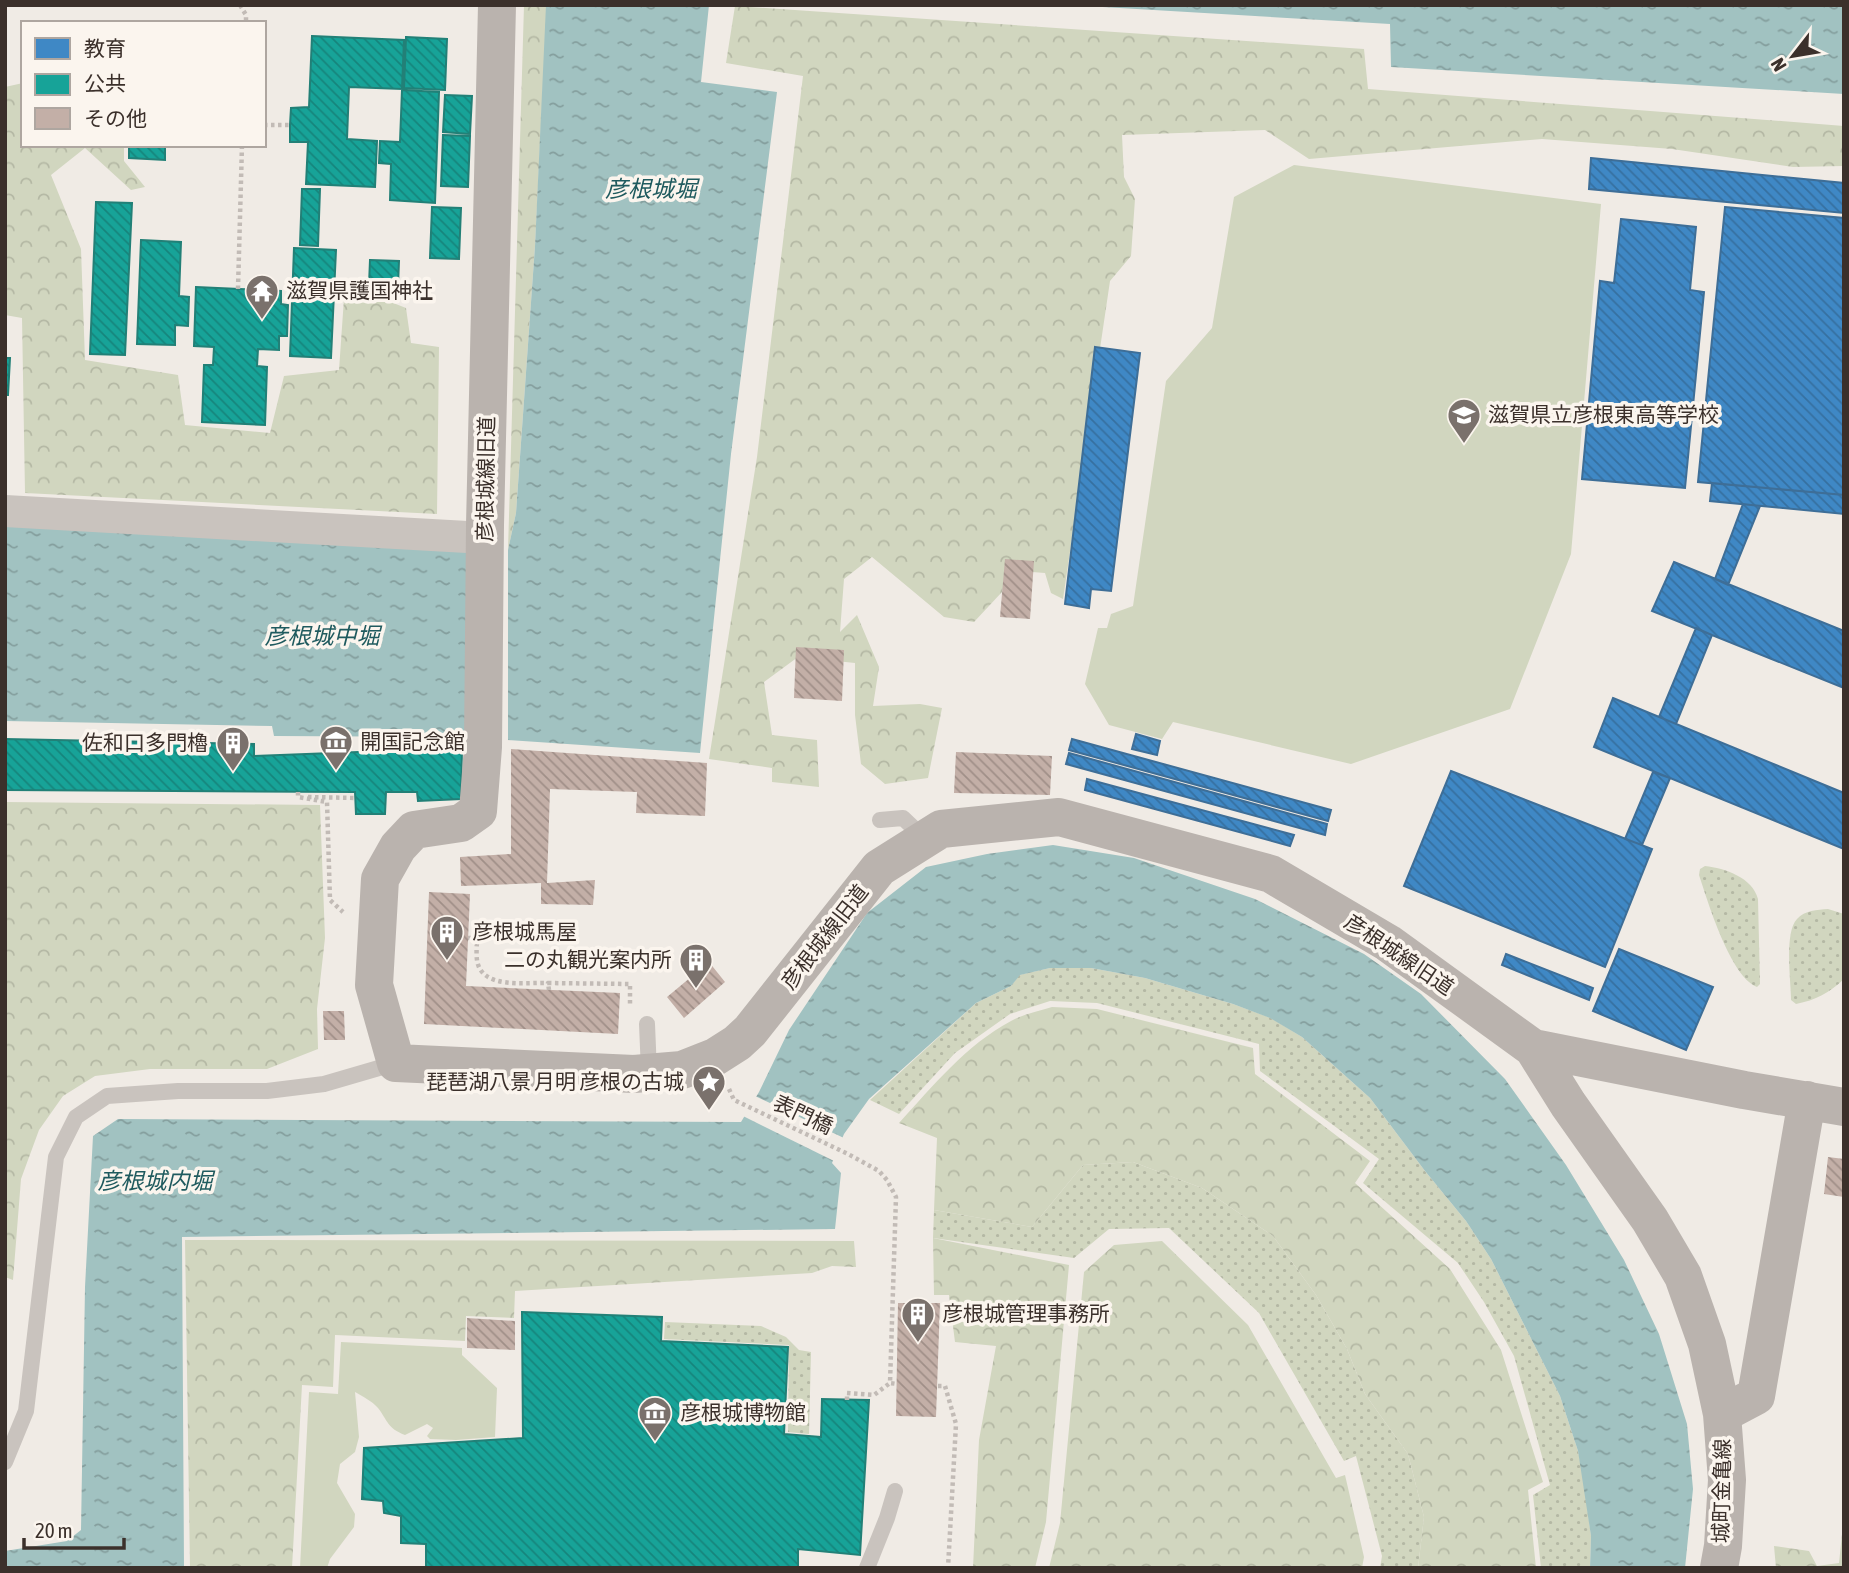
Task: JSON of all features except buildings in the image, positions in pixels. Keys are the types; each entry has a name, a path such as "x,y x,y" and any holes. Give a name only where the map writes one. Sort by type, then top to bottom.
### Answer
{"street":[{"name":"彦根城線旧道","path":"497,5 483,747 478,811 461,823 414,830 398,847 380,880 374,985 396,1063 634,1073 682,1070 715,1057 737,1044 764,1015 879,868 941,829 1059,817 1271,874 1388,943 1533,1048 1568,1104 1650,1220 1683,1276 1707,1344 1723,1414"},
{"path":"5,512 485,538"},
{"path":"1533,1048 1844,1107"},
{"path":"1723,1414 1756,1396 1807,1100"},
{"name":"城町金亀線","path":"1719,1568 1727,1480 1723,1414"}],"lane":[{"path":"880,820 903,818 925,839"},
{"path":"647,1024 649,1072"},
{"path":"5,1462 26,1411 55,1157 76,1117 107,1096 178,1091 267,1091 324,1084 396,1063"},
{"path":"867,1568 895,1491"}],"path":[{"path":"240,5 246,15 246,21"},
{"path":"266,125 290,125"},
{"path":"238,289 242,147"},
{"path":"330,900 327,802 298,795 356,798"},
{"path":"468,938 477,938 477,961 481,973 492,981 549,986 630,984 631,1009"},
{"path":"584,984 584,992"},
{"name":"表門橋","path":"729,1088 734,1100 848,1154 879,1171 887,1180 896,1197 890,1383"},
{"path":"847,1400 847,1393 874,1395 890,1383 897,1384"},
{"path":"938,1386 944,1387 956,1424 948,1568"}],"green space":[{"path":"524,5 547,5 535,246 516,513 508,550"},
{"path":"735,6 1364,49 1368,89 1844,126 1844,166 1793,167 1672,149 1542,139 1309,159 1265,130 1122,135 1124,177 1135,199 1131,256 1110,281 1063,599 1051,593 1045,573 1007,570 1002,592 974,622 944,617 872,557 844,579 840,632 857,615 879,667 873,706 920,704 942,708 928,778 885,784 861,764 855,715 855,663 798,657 764,682 772,735 817,740 819,787 772,782 772,768 709,759 757,457 803,76 726,63"},
{"path":"21,83 21,147 124,147 124,161 145,187 131,190 85,148 51,175 81,249 85,360 178,375 185,425 270,433 284,376 339,370 345,284 406,308 411,343 439,347 437,514 25,493 22,318 5,315 5,87"},
{"path":"1294,165 1601,204 1571,554 1510,709 1351,764 1173,722 1162,739 1109,725 1085,684 1098,628 1107,628 1111,614 1133,606 1166,381 1212,328 1234,197"},
{"path":"5,802 320,805 325,938 317,1009 318,1049 267,1069 150,1069 95,1076 63,1096 39,1130 21,1179 13,1280 5,1277"},
{"path":"1705,866 1737,875 1755,892 1758,899 1760,984 1757,987 1738,969 1721,937 1699,875 1700,869"},
{"path":"1828,909 1844,914 1844,979 1822,995 1796,1004 1791,1000 1789,970 1789,946 1793,925 1804,914"},
{"path":"1050,968 1091,968 1145,978 1271,1018 1302,1037 1370,1098 1466,1221 1491,1259 1560,1396 1583,1474 1591,1536 1590,1568 1541,1568 1533,1495 1550,1485 1514,1356 1484,1302 1458,1263 1363,1183 1379,1159 1260,1071 1259,1044 1097,1003 1050,1001 1010,1014 955,1053 899,1114 870,1100 976,1003 1011,986 1019,975"},
{"path":"1052,1007 1097,1009 1253,1048 1255,1074 1370,1161 1355,1183 1450,1269 1501,1350 1543,1482 1528,1490 1536,1568 1418,1568 1424,1517 1408,1454 1365,1394 1347,1349 1316,1295 1273,1236 1202,1188 1133,1162 1083,1165 1032,1227 934,1210 937,1138 899,1123 951,1067 979,1042 1016,1019"},
{"path":"1133,1162 1202,1188 1273,1236 1316,1295 1347,1349 1365,1394 1408,1454 1424,1517 1418,1568 1380,1568 1382,1556 1356,1456 1344,1461 1259,1313 1169,1228 1109,1229 1074,1258 933,1238 934,1210 1032,1227 1083,1165"},
{"path":"933,1238 1069,1265 1046,1522 1035,1568 973,1568 979,1440 996,1346 955,1342 949,1295 934,1295"},
{"path":"185,1240 854,1241 856,1267 832,1266 812,1273 515,1291 514,1318 466,1316 465,1341 335,1335 333,1387 302,1385 292,1568 190,1568"},
{"path":"1162,1241 1248,1325 1336,1478 1345,1475 1364,1557 1362,1568 1049,1568 1060,1523 1084,1272 1114,1245"},
{"path":"665,1322 761,1326 786,1337 799,1350 811,1352 809,1434 788,1432 789,1345 664,1339"},
{"path":"341,1342 462,1348 462,1355 497,1388 495,1437 430,1439 427,1436 433,1428 427,1424 405,1435 391,1427 373,1403 355,1392 359,1437 355,1452 340,1464 337,1483 355,1514 354,1527 330,1559 327,1568 300,1568 309,1392 338,1394"},
{"path":"1844,1515 1844,1568 1776,1568 1774,1546 1809,1551 1817,1566 1839,1563"}],"water":[{"name":"彦根城堀","path":"546,5 709,5 701,82 777,92 731,454 700,753 508,740 508,550 516,513 535,246"},
{"path":"1069,5 1844,5 1844,94 1391,67 1390,24"},
{"name":"彦根城中堀","path":"5,519 467,543 465,737 274,736 272,726 5,721"},
{"name":"彦根城内堀","path":"1053,845 1134,858 1255,899 1364,954 1421,994 1505,1079 1566,1165 1624,1260 1659,1334 1687,1424 1693,1489 1685,1568 1590,1568 1591,1536 1578,1451 1560,1396 1491,1259 1466,1221 1370,1098 1302,1037 1270,1018 1145,978 1091,968 1050,968 1020,975 1011,986 976,1003 869,1099 844,1134 832,1163 841,1173 835,1229 182,1237 184,1568 5,1568 5,1551 67,1541 81,1530 85,1287 93,1136 118,1119 741,1122 789,1030 867,913 926,867 987,854"}],"pier":[{"path":"753,1095 846,1139 836,1162 741,1115"}],"place":[{"name":"滋賀県護国神社","path":"262,321"},
{"name":"滋賀県立彦根東高等学校","path":"1464,445"},
{"name":"開国記念館","path":"336,772"},
{"name":"佐和口多門櫓","path":"233,773"},
{"name":"彦根城馬屋","path":"447,962"},
{"name":"二の丸観光案内所","path":"696,990"},
{"name":"琵琶湖八景 月明 彦根の古城","path":"709,1112"},
{"name":"彦根城管理事務所","path":"918,1344"},
{"name":"彦根城博物館","path":"655,1443"}]}
